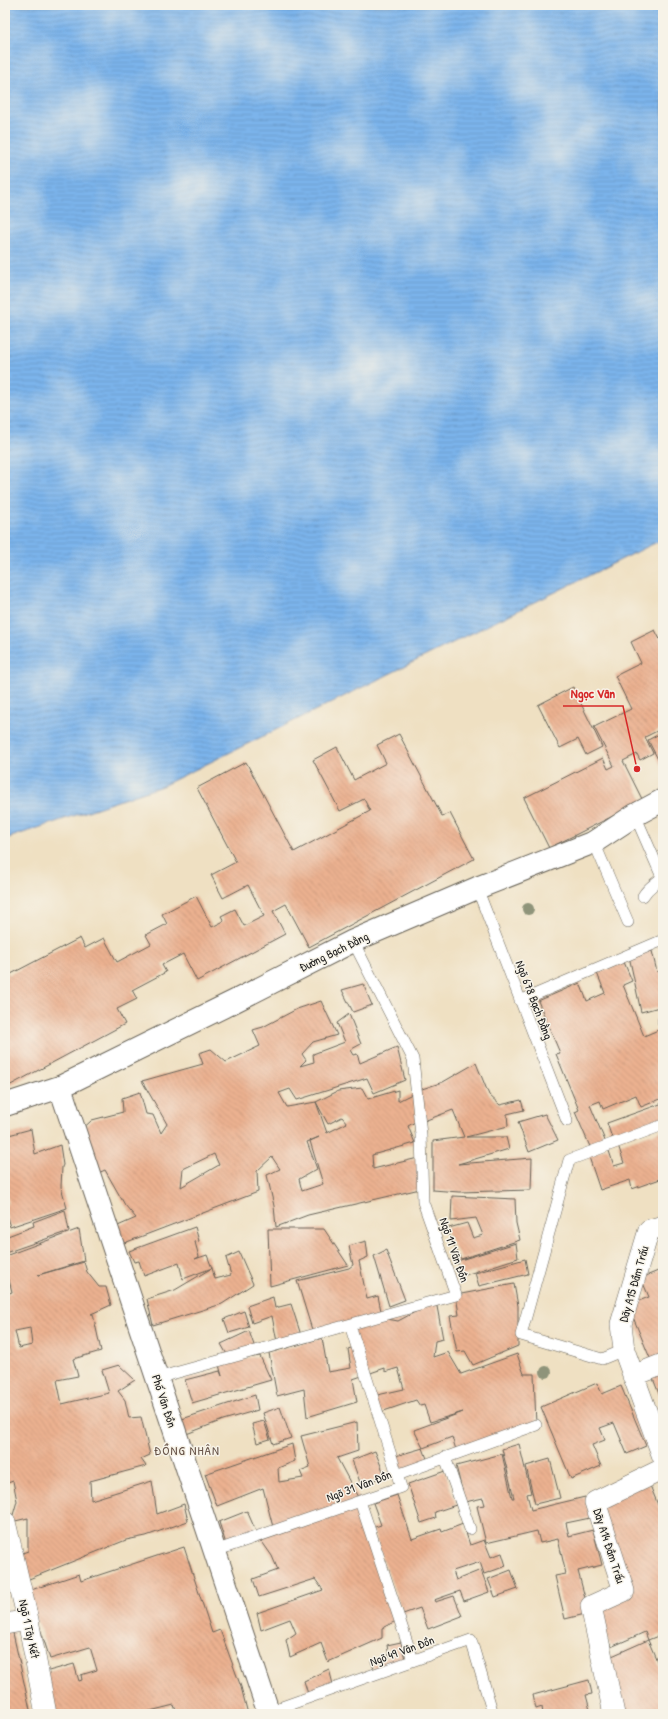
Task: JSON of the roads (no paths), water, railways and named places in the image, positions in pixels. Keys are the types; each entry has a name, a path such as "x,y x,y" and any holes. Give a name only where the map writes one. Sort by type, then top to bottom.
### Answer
{"street":[{"name":"Đường Bạch Đằng","path":"5,1105 60,1087 353,942 477,888 594,842 635,815 663,800"},
{"name":"Phố Vân Đồn","path":"60,1087 269,1713"},
{"name":"Dãy A15 Đầm Trấu","path":"663,1226 650,1230 621,1324 624,1350 663,1458"},
{"path":"633,1376 663,1364"},
{"name":"Dãy A14 Đầm Trấu","path":"614,1714 591,1606 624,1591 595,1502 663,1469"},
{"name":"Ngõ 1 Tây Kết","path":"5,1522 28,1620 46,1714"},
{"path":"5,1624 28,1620"}],"lane":[{"path":"635,815 663,876 658,882 649,888 643,896"},
{"path":"594,842 628,922"},
{"name":"Ngõ 678 Bạch Đằng","path":"477,888 567,1121"},
{"path":"520,1001 663,940"},
{"name":"Ngõ 11 Vân Đồn","path":"157,1378 456,1295 423,1202 421,1135 413,1059 353,942"},
{"path":"624,1350 602,1359 521,1335 569,1160 663,1125"},
{"name":"Ngõ 31 Vân Đồn","path":"215,1551 401,1487 350,1325"},
{"path":"397,1475 536,1425"},
{"path":"445,1457 470,1529"},
{"path":"360,1501 413,1660"},
{"name":"Ngõ 49 Vân Đồn","path":"269,1713 471,1640 493,1714"}],"water":[{"path":"5,5 663,5 663,539 162,786 5,839"}],"place":[{"name":"Ngọc Vân","path":"637,769"}],"district":[{"name":"ĐỒNG NHÂN","path":"187,1450"}]}
